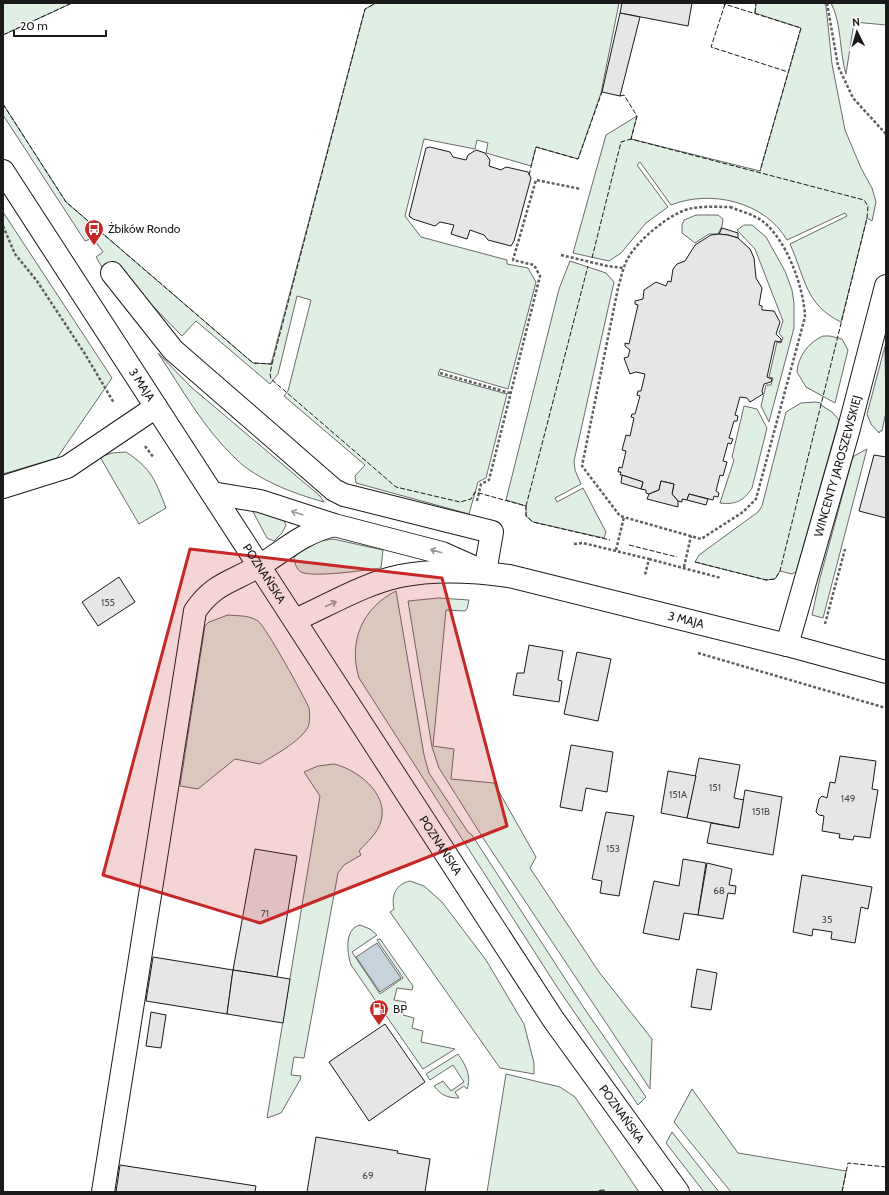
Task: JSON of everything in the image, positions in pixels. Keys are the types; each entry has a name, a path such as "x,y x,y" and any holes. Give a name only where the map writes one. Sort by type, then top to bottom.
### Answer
{"street":[{"name":"3 MAJA","path":"3,171 212,493 260,502 334,525 442,553 485,572"},
{"path":"112,273 173,350 334,490 344,495 492,532 485,572"},
{"name":"WINCENTY JAROSZEWSKIEJ","path":"787,645 848,432 886,286"},
{"path":"3,487 67,467 156,407"},
{"name":"POZNAŃSKA","path":"212,493 553,1019 678,1192"},
{"path":"103,1192 195,611 212,590 260,566 302,537 334,525"},
{"name":"3 MAJA","path":"295,620 373,585 400,576 438,572 485,572 516,578 787,645 886,672"}],"path":[{"path":"828,3 838,66 853,98 886,134"},
{"path":"479,493 481,484 489,480 540,276 534,266 514,260 536,180 581,189"},
{"path":"730,207 762,220 772,231 789,256 802,297 805,317 756,499 743,512 701,539 620,516 582,466 623,268 631,254 648,236 679,212 692,208 730,207"},
{"path":"3,226 16,254 85,354 128,426 157,461"},
{"path":"561,256 623,268"},
{"path":"440,372 510,392"},
{"path":"616,550 624,517"},
{"path":"684,567 691,536"},
{"path":"574,544 583,543 616,550 721,578"},
{"path":"645,575 649,559"}],"highlighted area":[{"path":"190,549 442,578 507,826 260,923 103,875"}],"green space":[{"path":"3,3 72,3 3,35"},
{"path":"376,3 619,3 601,93 578,159 536,147 531,166 486,153 488,143 477,140 475,149 424,139 405,216 421,237 507,260 507,264 528,268 536,282 508,389 440,369 438,375 507,394 486,478 478,482 469,514 356,483 355,476 365,465 284,396 288,391 311,300 297,296 278,374 270,384 196,321 182,336 112,264 103,269 96,257 103,252 93,238 85,241 3,115 3,104 66,202 253,363 271,364 365,9"},
{"path":"756,3 824,3 826,6 832,64 845,130 861,168 872,188 876,202 872,221 867,218 841,322 829,315 813,299 803,279 790,244 847,216 845,213 787,240 777,227 765,216 736,202 703,198 687,200 671,205 640,162 637,165 668,207 646,223 621,253 609,261 573,253 606,135 637,116 631,139 760,171 801,28 755,13"},
{"path":"831,3 886,3 886,25 854,22 846,74 839,29 835,11"},
{"path":"3,212 112,378 57,458 3,474"},
{"path":"696,215 718,215 723,219 722,226 718,234 709,234 695,243 682,233 682,225 684,220"},
{"path":"744,225 752,225 766,237 785,271 792,290 794,303 794,328 769,422 761,406 766,385 771,385 773,378 769,377 777,342 781,343 783,338 779,333 783,321 755,249 737,230"},
{"path":"570,261 606,273 614,282 574,461 575,470 581,484 555,498 557,502 583,488 606,532 604,538 533,522 526,516 526,506 506,500 559,289"},
{"path":"823,336 842,339 848,350 835,403 806,387 797,372 800,360 805,350 813,342"},
{"path":"885,346 886,412 882,431 879,433 871,424 867,414"},
{"path":"158,353 191,387 320,496 324,502 301,495 265,480 245,467 236,459 224,447 204,422"},
{"path":"801,403 821,403 821,405 832,412 839,420 796,572 792,574 780,571 775,579 766,580 695,562 699,555 758,512 762,506 786,412"},
{"path":"744,406 757,409 767,428 752,488 746,496 735,503 720,503 734,460 732,457"},
{"path":"867,449 823,618 812,615 820,578 852,460 854,456"},
{"path":"126,452 142,464 152,476 166,508 139,524 100,457 112,453"},
{"path":"251,508 283,519 286,525 282,533 274,541 267,538"},
{"path":"333,539 383,550 381,568 340,573 316,574 307,574 298,569 294,558 302,549 315,542"},
{"path":"396,591 424,755 429,773 468,832 472,835 584,1008 646,1097 638,1105 557,987 359,678 355,652 361,627 366,617 374,607 384,598"},
{"path":"439,598 469,600 465,611 446,610 433,746 454,749 451,779 494,783 536,857 530,868 599,972 652,1039 650,1089 485,841 439,768 432,747 408,601"},
{"path":"228,615 243,616 258,621 269,635 309,708 309,725 293,743 260,764 235,759 198,789 180,786 205,626 209,622"},
{"path":"334,764 352,771 369,784 380,801 382,811 381,821 375,833 359,851 361,855 344,865 338,873 304,1058 294,1057 291,1075 301,1076 300,1080 281,1113 267,1118 320,796 304,772 318,766"},
{"path":"410,881 424,886 442,902 486,960 524,1024 534,1063 534,1074 500,1068 390,912 394,909 393,899 398,887 405,882"},
{"path":"360,925 370,929 377,935 352,952 380,994 403,978 377,940 380,939 413,986 412,990 397,988 394,1000 406,1002 403,1015 414,1018 412,1028 423,1031 421,1042 455,1049 423,1069 351,965 348,954 349,936 355,927"},
{"path":"458,1054 465,1066 469,1079 467,1089 464,1086 455,1092 459,1098 445,1095 439,1092 434,1086 443,1081 451,1091 464,1082 453,1065 430,1080 426,1074"},
{"path":"506,1074 560,1087 575,1097 639,1192 605,1192 603,1190 597,1192 487,1192"},
{"path":"692,1089 738,1153 846,1171 842,1192 731,1192 674,1122"},
{"path":"672,1132 719,1192 704,1192 666,1143"}],"shaded area":[{"path":"377,943 401,978 380,992 356,957"}],"building":[{"path":"622,3 692,3 688,26 620,13"},
{"path":"620,13 640,17 620,96 602,92"},
{"path":"430,147 450,152 453,157 466,160 468,155 476,150 485,153 490,160 489,166 501,170 506,167 528,172 531,178 514,241 511,246 488,240 484,235 470,230 467,239 451,234 454,225 440,222 435,226 413,219 409,216 426,148"},
{"path":"722,228 738,233 738,238 719,234"},
{"path":"719,234 738,238 750,249 754,258 756,278 762,288 759,305 762,306 762,310 774,311 780,322 776,334 781,339 781,342 775,341 767,377 772,379 771,382 764,384 762,391 763,394 750,402 747,398 740,397 735,415 738,416 737,421 734,421 729,438 733,439 731,444 728,443 723,461 727,462 723,476 720,475 716,491 719,493 718,497 714,496 713,500 689,494 687,500 682,499 682,502 678,501 672,494 674,484 661,481 659,490 649,494 646,493 646,490 641,489 643,482 620,475 621,472 618,472 619,467 622,468 626,451 622,450 626,435 630,436 634,418 631,417 632,414 635,414 640,396 637,395 638,391 641,391 645,374 636,372 630,374 624,358 628,357 630,350 625,346 625,343 629,344 638,305 635,304 635,301 643,299 644,290 656,282 666,286 668,281 671,282 673,269 677,264 685,261 695,245 711,235"},
{"path":"874,455 886,457 886,518 859,511"},
{"path":"622,475 643,482 641,489 621,483"},
{"path":"661,481 674,484 672,494 678,501 678,507 647,499 649,494 659,490"},
{"path":"689,494 708,499 706,505 687,500"},
{"path":"119,577 135,602 98,626 82,602"},
{"path":"529,645 563,651 558,680 562,681 559,702 513,695 517,673 524,673"},
{"path":"577,652 611,659 598,721 564,714"},
{"path":"571,745 613,752 607,792 586,788 582,811 560,807"},
{"path":"840,756 876,761 872,789 878,790 870,838 854,836 853,840 839,838 840,834 822,831 824,816 819,815 816,812 819,799 822,796 827,798 830,782 835,783"},
{"path":"699,758 740,765 734,798 744,800 739,828 687,818"},
{"path":"668,771 696,776 687,818 661,813"},
{"path":"745,790 782,797 773,855 707,843 711,823 739,828"},
{"path":"606,812 634,816 619,896 600,893 602,881 592,879"},
{"path":"255,849 297,856 277,977 233,970"},
{"path":"683,859 706,863 698,915 684,913 679,940 643,933 654,881 679,886"},
{"path":"707,863 732,869 729,885 736,886 735,894 728,893 723,919 698,915"},
{"path":"802,875 872,887 868,909 861,907 855,943 831,939 832,932 813,929 812,936 793,932"},
{"path":"153,957 233,970 227,1014 146,1001"},
{"path":"697,969 717,973 711,1010 691,1007"},
{"path":"233,970 290,979 283,1023 227,1014"},
{"path":"151,1012 166,1015 161,1048 146,1046"},
{"path":"385,1024 425,1082 369,1121 329,1062"},
{"path":"316,1137 398,1151 397,1153 430,1159 425,1192 307,1192"},
{"path":"120,1165 256,1186 255,1192 116,1192"}],"fence":[{"path":"3,35 72,3"},
{"path":"272,364 365,9 376,3"},
{"path":"721,3 801,28 760,171"},
{"path":"755,13 756,3"},
{"path":"725,4 711,47 788,72"},
{"path":"529,175 536,147 578,159 602,92"},
{"path":"620,96 624,95 637,116 631,139 864,200 868,206 867,218 780,571 775,579 766,580 695,562"},
{"path":"3,104 66,202 253,363 272,364 270,374 271,379 396,487 460,502 471,499 475,492 526,506 526,516 533,522 610,540"},
{"path":"592,258 621,142 631,139"},
{"path":"526,506 588,266"},
{"path":"629,545 677,557"},
{"path":"842,1192 848,1163 886,1167"},
{"path":"597,1192 603,1189 605,1192"}],"place":[{"name":"Żbików Rondo","path":"94,246"},
{"name":"BP","path":"379,1026"}]}
